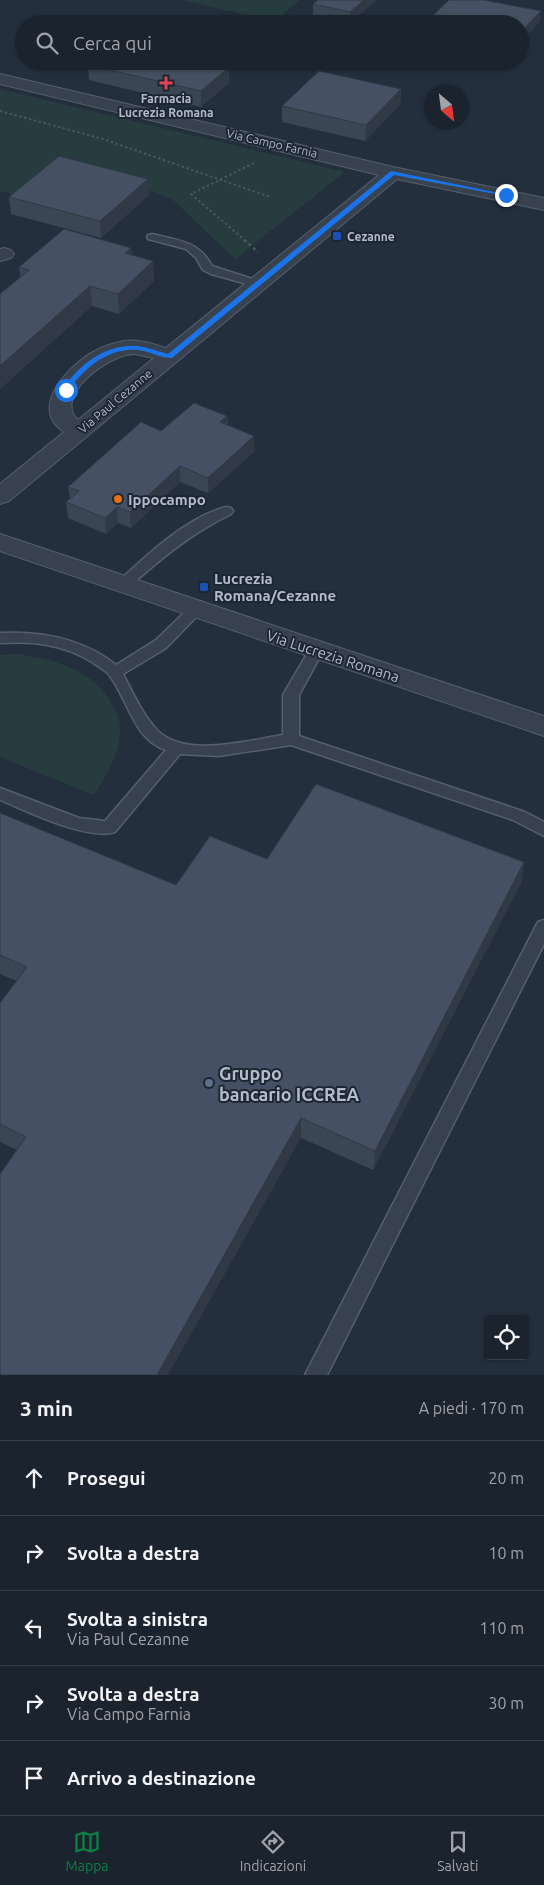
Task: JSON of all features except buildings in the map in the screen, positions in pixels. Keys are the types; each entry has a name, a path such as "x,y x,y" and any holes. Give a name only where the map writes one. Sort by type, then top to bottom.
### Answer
{"street":[{"name":"Via Campo Farnia","path":"0,79 393,173 544,204"},
{"name":"Via Paul Cezanne","path":"0,496 393,173"},
{"path":"79,431 66,422 61,408 69,384 88,364 110,351 125,347 139,348 169,356"},
{"name":"Via Lucrezia Romana","path":"0,542 195,610 544,726"}],"lane":[{"path":"152,237 181,244 196,251 207,268 215,272 258,284"},
{"path":"123,585 153,556 177,538 226,511"},
{"path":"115,672 161,644 195,610"},
{"path":"0,638 37,638 70,644 89,652 115,672 130,700 154,736 176,749 188,751 217,750 291,739 520,816 544,830"},
{"path":"291,739 291,695 316,650"},
{"path":"0,794 77,824 109,828 176,749"},
{"path":"316,1375 544,928"}],"path":[{"path":"0,111 87,134 270,197"},
{"path":"221,180 191,194 250,247 278,267"}],"green space":[{"path":"181,0 300,0 282,15 248,15"},
{"path":"0,89 345,172 235,259 173,200 118,178 21,196 0,191"},
{"path":"15,654 43,659 71,668 95,683 113,706 120,723 119,743 111,766 94,795 0,757 0,655"}],"place":[{"name":"Farmacia Lucrezia Romana","path":"166,83"},
{"name":"Cezanne","path":"337,236"},
{"name":"Ippocampo","path":"118,499"},
{"name":"Lucrezia Romana/Cezanne","path":"204,587"},
{"name":"Gruppo bancario ICCREA","path":"209,1083"}],"route":[{"path":"66,390 74,378 88,364 110,351 125,347 139,348 169,356 393,173 506,195"}]}
